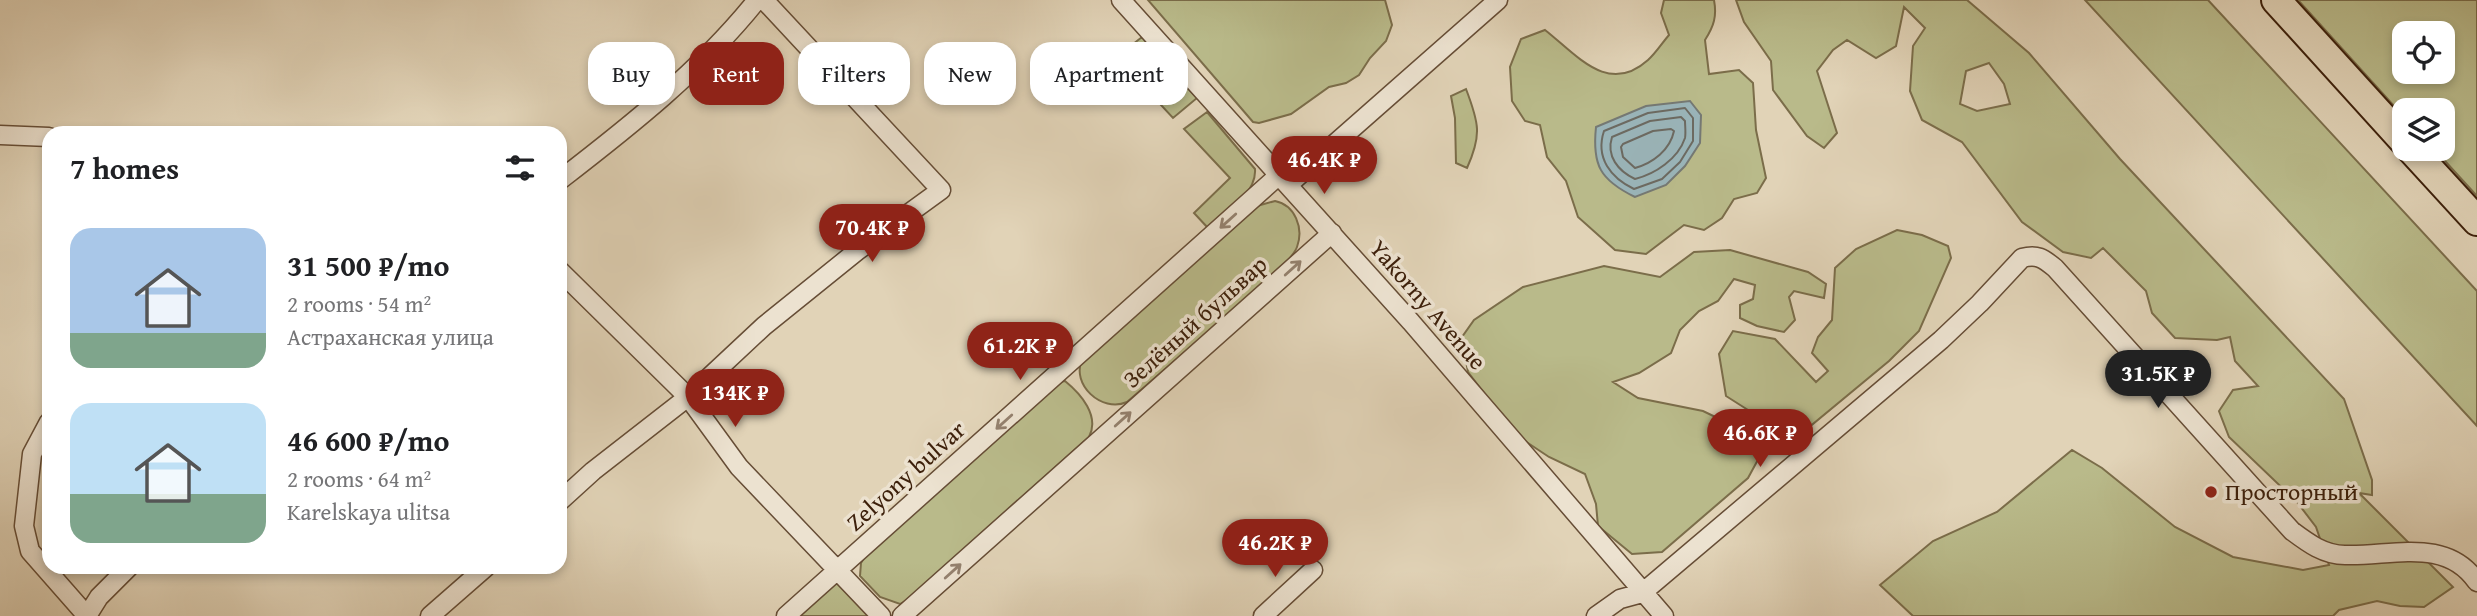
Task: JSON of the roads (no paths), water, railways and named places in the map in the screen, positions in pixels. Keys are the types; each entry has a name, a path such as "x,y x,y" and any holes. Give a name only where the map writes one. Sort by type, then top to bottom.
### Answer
{"main road":[{"path":"2276,0 2392,128"},
{"path":"2422,161 2477,221"}],"street":[{"path":"567,175 644,115 717,46 757,0"},
{"path":"567,495 688,397 764,326 857,251 941,190 764,0"},
{"name":"Yakorny Avenue","path":"1121,0 1332,233 1664,616"},
{"name":"Zelyony bulvar","path":"786,616 1283,180 1498,0"},
{"path":"0,135 42,137"},
{"name":"Зелёный бульвар","path":"902,616 1332,233"},
{"path":"1596,616 1620,599 1642,593 1941,340 2022,258 2041,257 2055,268 2292,531 2316,549 2344,555 2423,551 2447,558 2469,570 2477,582"},
{"path":"567,278 688,397 740,467 881,616"},
{"path":"42,435 32,454 24,526 30,551 42,565"},
{"path":"1263,616 1313,570"},
{"path":"50,574 87,616 99,597 122,574"},
{"path":"430,616 478,574"}],"water":[{"path":"1690,101 1701,115 1700,143 1685,166 1666,185 1635,197 1606,177 1595,152 1596,127 1646,106"}],"place":[{"name":"Просторный","path":"2211,492"}]}
